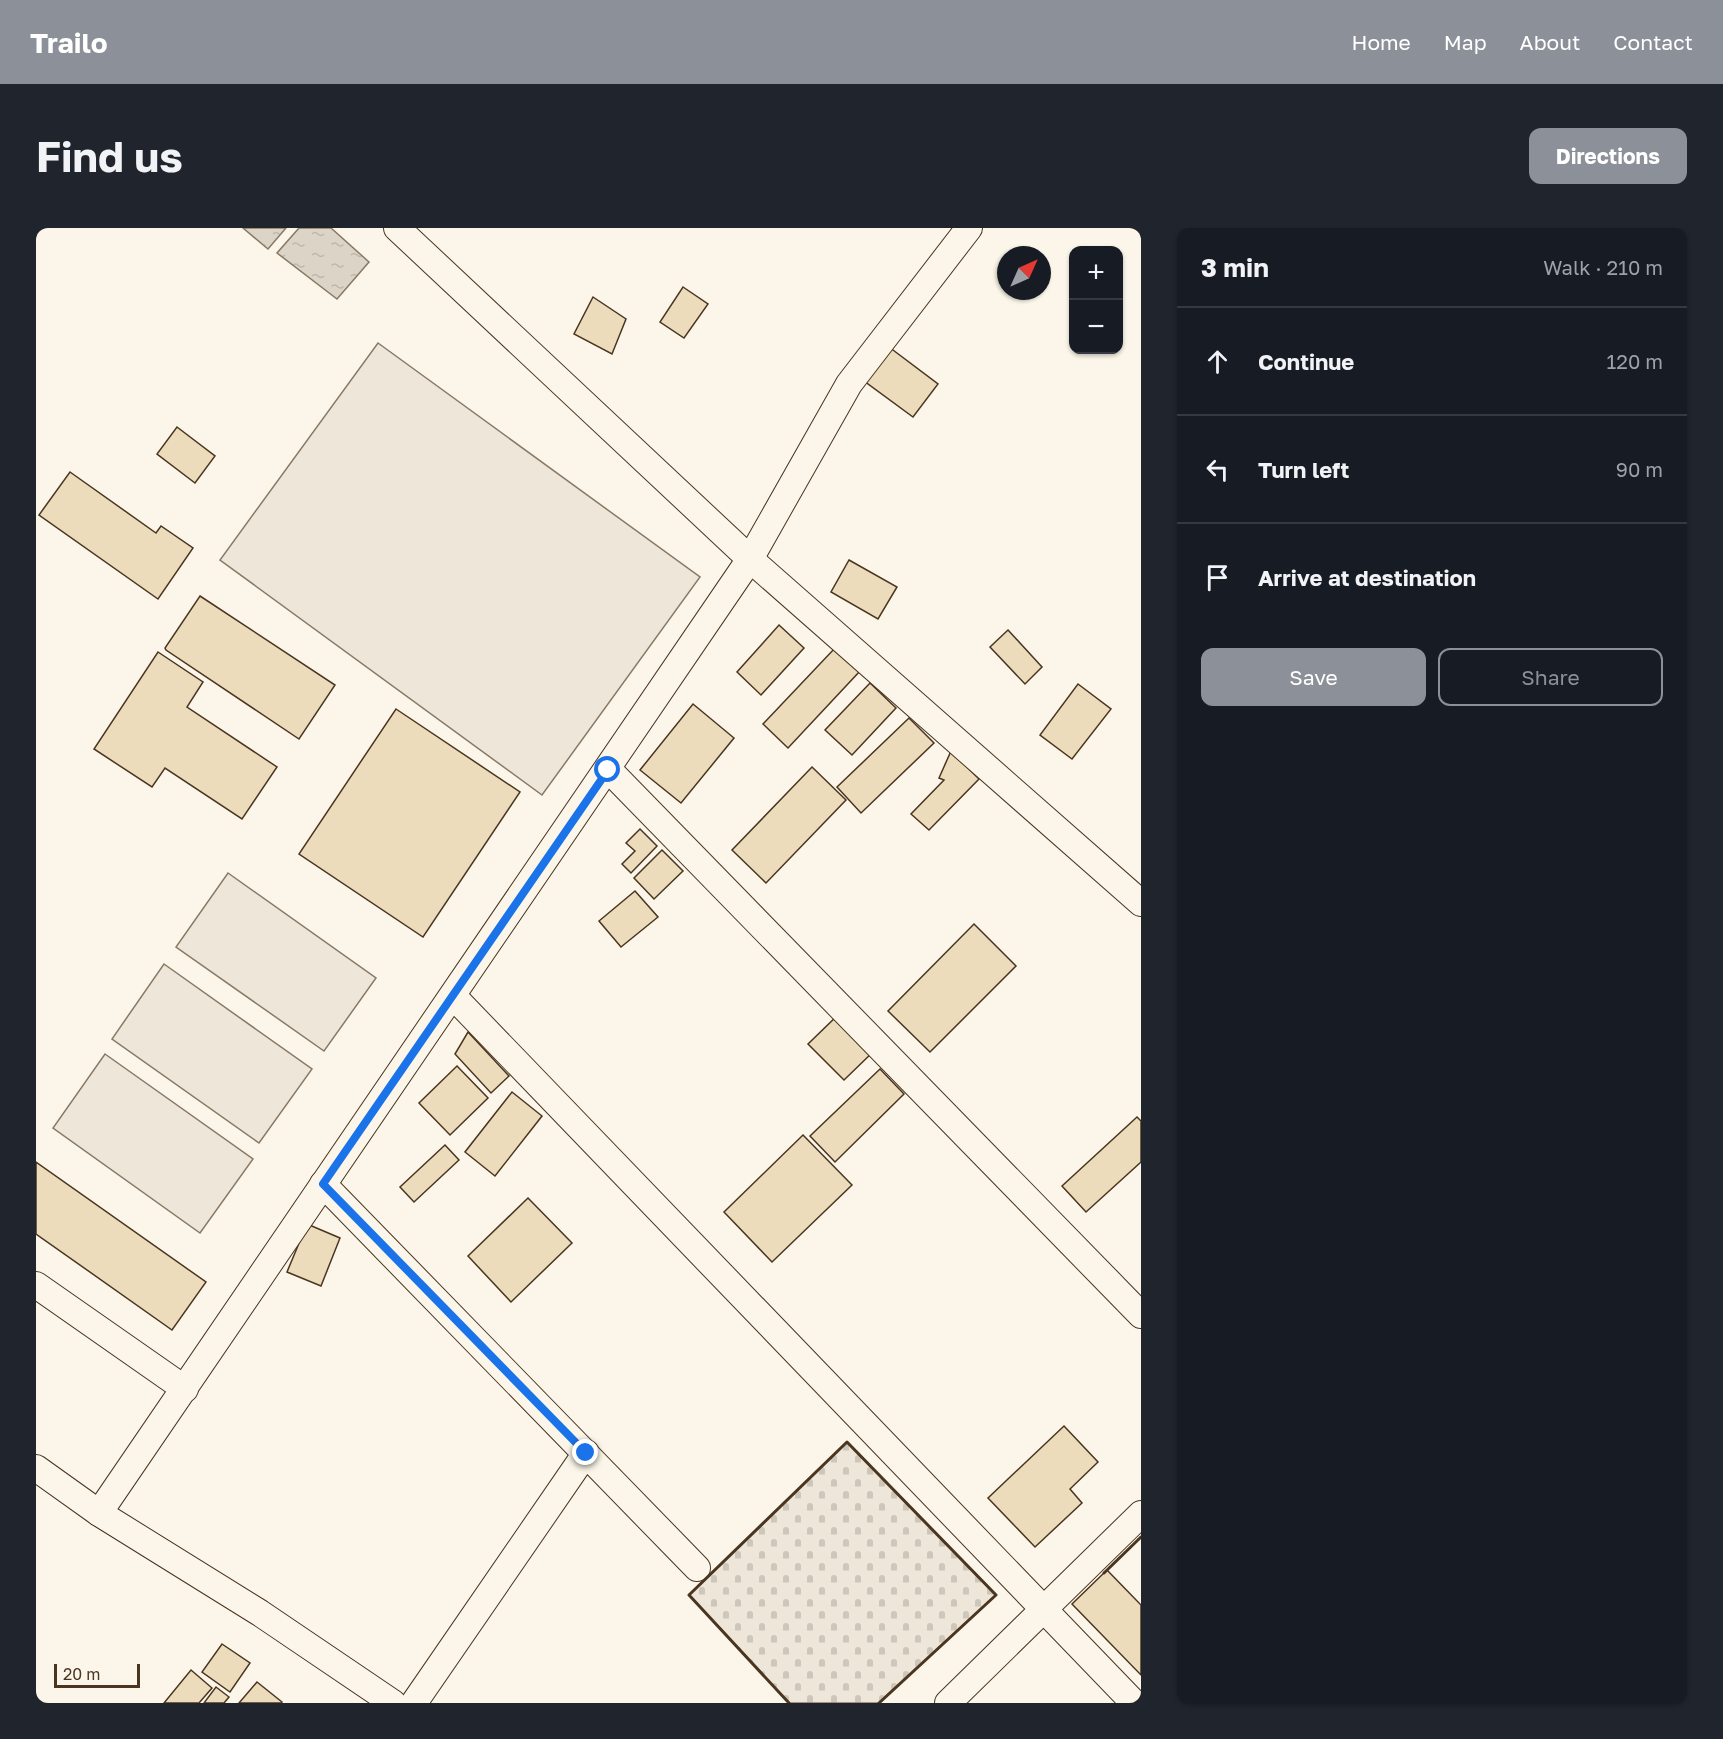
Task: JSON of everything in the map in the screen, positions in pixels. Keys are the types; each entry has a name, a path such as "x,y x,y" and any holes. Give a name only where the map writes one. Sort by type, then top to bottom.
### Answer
{"street":[{"path":"397,228 750,559 1141,903"},
{"path":"99,1513 750,559 849,384 969,228"},
{"path":"608,770 1141,1315"},
{"path":"453,996 1134,1703"},
{"path":"323,1184 698,1568"},
{"path":"36,1285 185,1389"},
{"path":"414,1703 586,1453"},
{"path":"36,1468 99,1513 260,1613 393,1703"},
{"path":"948,1703 1141,1514"}],"green space":[{"path":"378,343 700,577 542,795 220,560"},
{"path":"228,873 376,978 324,1051 176,947"},
{"path":"164,964 312,1069 259,1143 112,1039"},
{"path":"105,1054 253,1159 200,1233 53,1128"},
{"path":"847,1442 996,1595 879,1703 789,1703 689,1595"}],"water":[{"path":"243,228 286,228 268,249"},
{"path":"299,228 331,228 369,262 337,299 277,253"}],"building":[{"path":"683,287 708,304 684,338 660,322"},
{"path":"593,297 626,319 612,354 574,334"},
{"path":"885,344 938,384 913,417 860,378"},
{"path":"177,427 215,456 195,483 157,454"},
{"path":"70,472 156,533 161,526 193,548 158,599 39,515"},
{"path":"849,560 897,587 878,619 831,592"},
{"path":"200,596 335,685 299,739 166,650 165,648"},
{"path":"779,625 804,648 761,695 737,672"},
{"path":"1008,630 1042,667 1025,684 990,647"},
{"path":"835,648 860,671 788,748 763,724"},
{"path":"158,652 203,682 187,707 277,767 242,819 165,768 152,787 94,749"},
{"path":"870,683 896,708 852,755 825,730"},
{"path":"1078,684 1111,709 1072,759 1040,735"},
{"path":"693,704 734,738 681,803 640,770"},
{"path":"396,709 520,792 423,937 299,854"},
{"path":"909,718 934,743 861,813 837,787"},
{"path":"951,751 979,779 929,830 911,814 944,780 939,778"},
{"path":"812,767 846,800 766,883 732,850"},
{"path":"640,829 657,846 631,873 622,864 635,851 626,843"},
{"path":"662,850 683,871 654,899 634,878"},
{"path":"635,891 658,917 621,947 599,921"},
{"path":"974,924 1016,966 930,1052 888,1011"},
{"path":"840,1013 875,1050 844,1080 808,1044"},
{"path":"468,1032 509,1076 491,1093 455,1054"},
{"path":"457,1066 488,1098 450,1135 419,1103"},
{"path":"880,1069 904,1094 835,1162 810,1136"},
{"path":"512,1092 542,1116 495,1176 465,1152"},
{"path":"1137,1117 1141,1121 1141,1162 1086,1212 1062,1186"},
{"path":"803,1135 852,1185 772,1262 724,1212"},
{"path":"445,1145 459,1160 414,1202 400,1187"},
{"path":"36,1162 206,1282 172,1330 36,1234"},
{"path":"528,1198 572,1243 511,1302 468,1256"},
{"path":"307,1224 340,1238 321,1286 287,1272"},
{"path":"1064,1426 1098,1462 1070,1489 1082,1503 1035,1547 988,1498"},
{"path":"1107,1570 1141,1605 1141,1675 1072,1604"},
{"path":"222,1644 250,1663 230,1692 202,1672"},
{"path":"191,1670 212,1688 199,1703 164,1703"},
{"path":"257,1682 282,1702 239,1703"},
{"path":"216,1687 229,1697 224,1703 204,1703"}],"wall":[{"path":"789,1703 689,1595 847,1442 996,1595 879,1703"},
{"path":"1104,1573 1141,1537"}],"route":[{"path":"586,1453 323,1184 608,770"}]}
